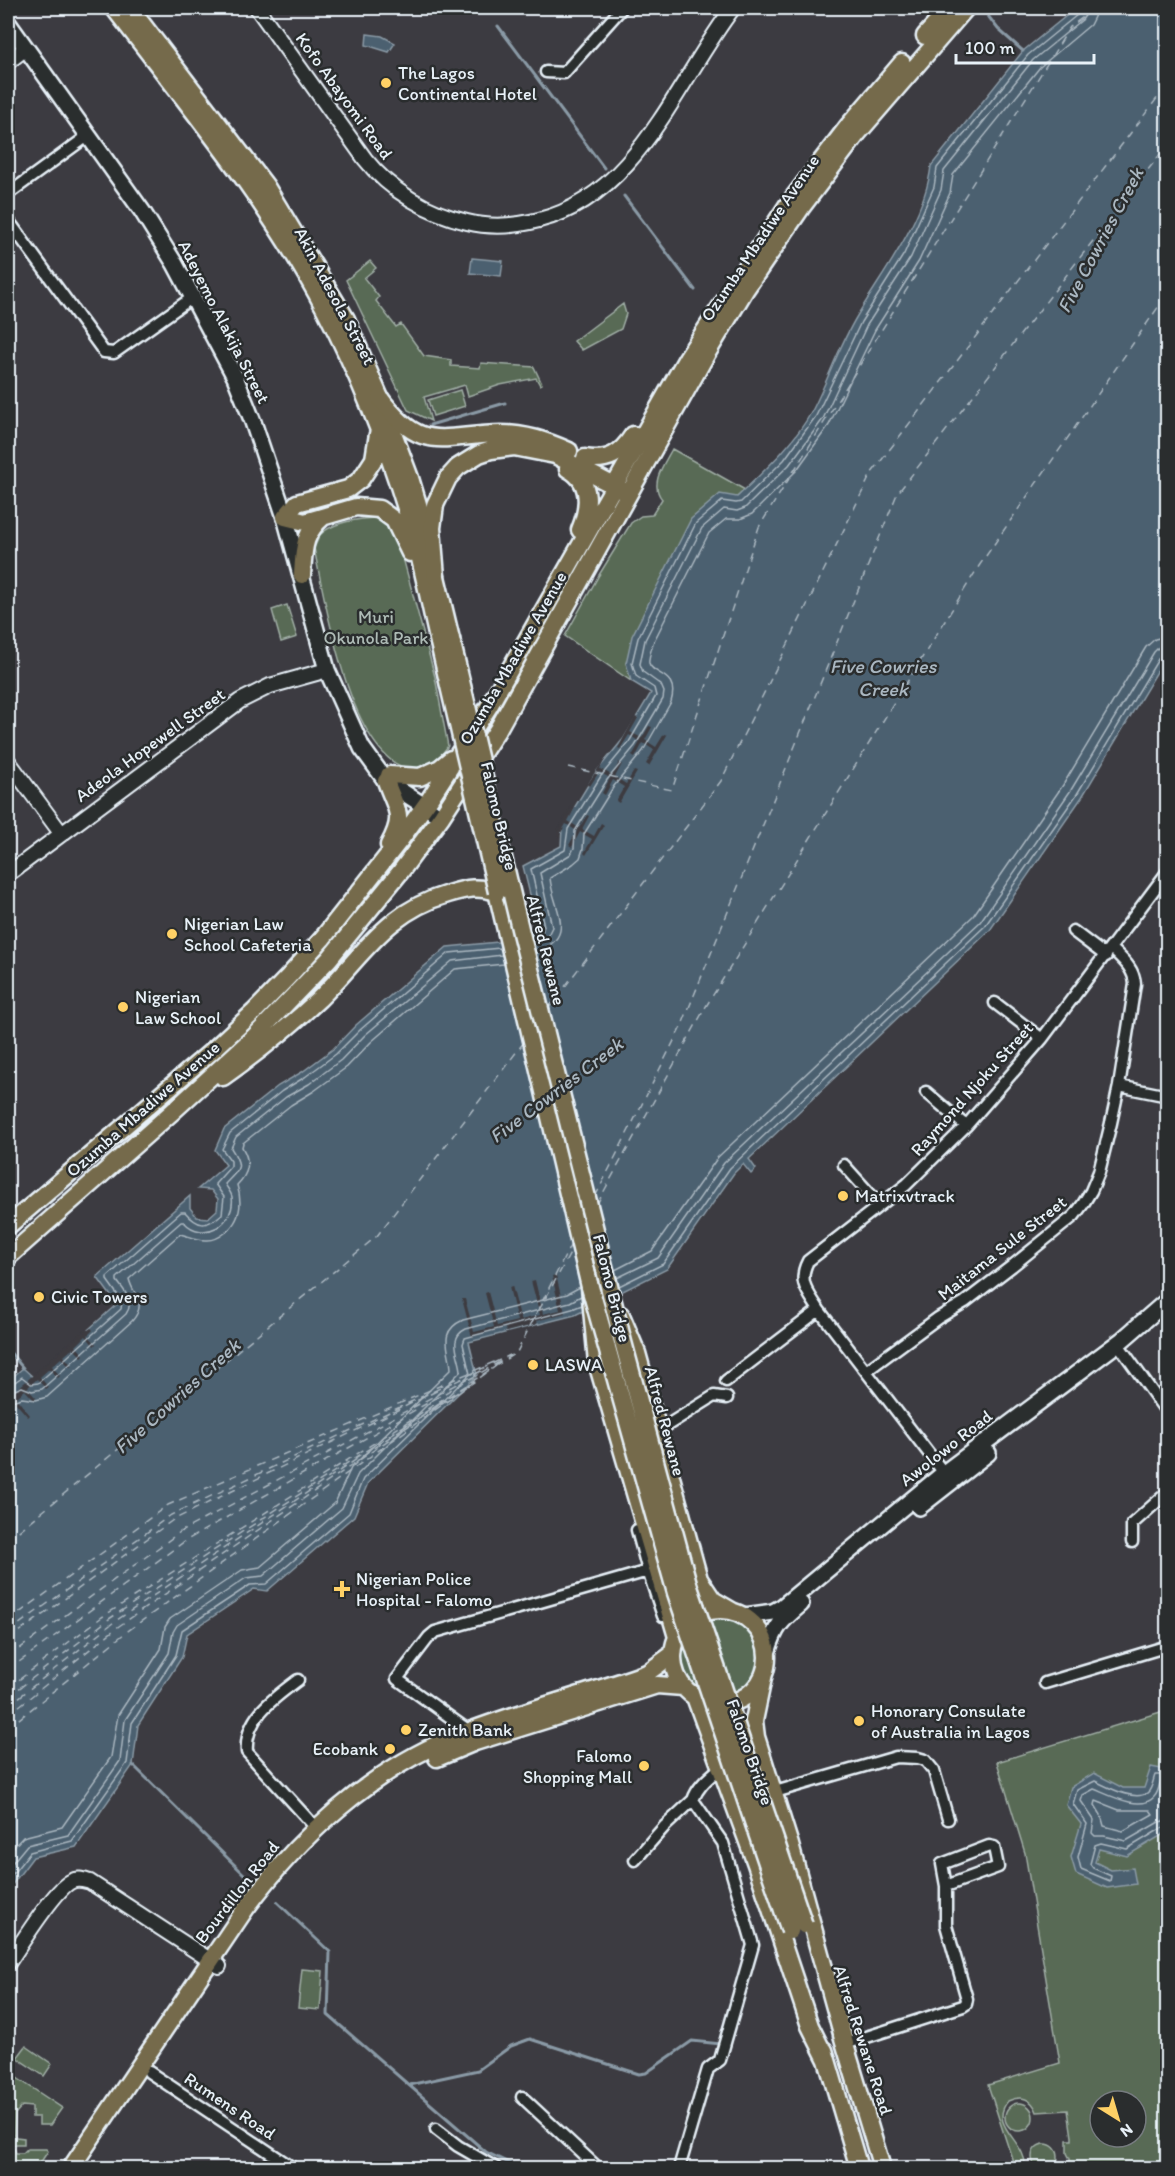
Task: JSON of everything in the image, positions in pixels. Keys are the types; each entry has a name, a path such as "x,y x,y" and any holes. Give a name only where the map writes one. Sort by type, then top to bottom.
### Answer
{"main road":[{"name":"Akin Adesola Street","path":"114,8 223,151 280,233 325,310 348,355 378,430 432,584"},
{"name":"Akin Adesola Street","path":"129,8 265,185 346,319 380,398 421,514 432,584 445,641"},
{"name":"Ozumba Mbadiwe Avenue","path":"8,1257 253,1038 329,958 401,871 443,814 498,729 687,358 800,189 849,125 950,8"},
{"name":"Ozumba Mbadiwe Avenue","path":"8,1226 203,1059 254,1012 322,939 374,874 427,804 465,746 570,563 623,486 745,290 801,208 858,133 966,8"},
{"name":"Adeyemo Alakija Street","path":"8,23 142,211 175,264 238,386 257,432 285,517 327,670 362,748 385,776 443,814"},
{"path":"585,458 608,459 623,449 654,400 687,358"},
{"path":"380,398 398,419 422,435 443,439 499,434 543,440 585,458 623,486"},
{"path":"378,430 374,459 361,479 348,489 297,503 285,517 305,522 356,507 369,506 379,509 394,520 432,584"},
{"path":"432,584 432,528 435,505 448,478 470,459 491,450 514,447 555,454 623,486"},
{"path":"541,453 575,473 584,484 586,491 588,504 585,518 570,563"},
{"path":"302,575 307,535 323,517"},
{"name":"Falomo Bridge","path":"445,641 497,892 590,1287 676,1593 797,1928"},
{"name":"Alfred Rewane","path":"445,641 609,1284 699,1620 797,1928"},
{"path":"374,874 393,839 398,819 396,802 385,776 396,774 412,778 430,774 465,746"},
{"path":"171,1113 237,1067 283,1031 320,998 383,929 412,908 439,896 470,888 478,887 497,892"},
{"path":"609,1284 637,1353 699,1579 713,1600 738,1614 764,1638 767,1653 754,1721 756,1737 775,1792 845,2044"},
{"path":"590,1287 597,1363 664,1590 677,1677 689,1692 721,1767 810,2026 827,2060"},
{"name":"Awolowo Road","path":"1120,1347 1167,1300"},
{"name":"Awolowo Road","path":"738,1614 772,1612 783,1607 947,1477 1167,1313"},
{"name":"Awolowo Road","path":"767,1653 772,1634 782,1621 947,1477"},
{"path":"674,1646 684,1626 705,1612 718,1610 738,1614"},
{"name":"Bourdillon Road","path":"83,2169 149,2072 267,1881 316,1828 347,1802 413,1757 647,1673 674,1646"},
{"path":"689,1692 708,1703 735,1702 757,1686 764,1673"},
{"name":"Bourdillon Road","path":"71,2169 214,1964 274,1887 300,1858 362,1804 393,1782 473,1736 657,1685 689,1692"},
{"name":"Alfred Rewane Road","path":"797,1928 845,2044 882,2169"},
{"name":"Alfred Rewane Road","path":"797,1928 827,2060 859,2169"}],"street":[{"name":"Kofo Abayomi Road","path":"257,8 365,159 385,181 417,203 449,218 477,225 509,225 547,218 568,210 609,184 648,138 716,30 733,8"},
{"path":"546,72 564,73 622,8"},
{"path":"8,62 26,48"},
{"path":"8,192 89,135"},
{"path":"8,220 104,352 114,353 193,297"},
{"name":"Adeola Hopewell Street","path":"8,874 240,701 270,686 327,670"},
{"path":"8,761 61,833"},
{"name":"Raymond Njoku Street","path":"947,1477 819,1310 804,1285 802,1275 808,1261 906,1185 966,1126 1042,1039 1167,872"},
{"name":"Maitama Sule Street","path":"866,1371 938,1318 965,1302 1074,1216 1091,1191 1099,1172 1119,1086 1134,975 1127,964 1073,931"},
{"path":"994,1003 1042,1039"},
{"path":"1119,1086 1167,1096"},
{"path":"926,1092 966,1126"},
{"path":"844,1165 880,1205"},
{"path":"726,1382 819,1310"},
{"path":"1120,1347 1167,1414"},
{"path":"666,1426 714,1396 727,1398"},
{"path":"1132,1542 1132,1524 1167,1492"},
{"path":"691,1521 713,1600"},
{"path":"637,1530 648,1571 674,1646"},
{"path":"473,1736 397,1679 429,1636 435,1632 648,1571"},
{"path":"1045,1683 1167,1646"},
{"path":"298,1680 266,1706 252,1722 246,1736 247,1752 316,1828"},
{"path":"775,1792 896,1757 918,1758 930,1763 934,1771 948,1819"},
{"path":"635,1860 664,1827 693,1800 696,1791 704,1782 721,1767"},
{"path":"679,2169 708,2069 720,2060 753,1945 723,1843 693,1800"},
{"path":"845,2044 966,2004 967,1999 946,1925 946,1886 942,1867 944,1862 989,1846 994,1847 998,1867 946,1886"},
{"path":"8,1963 58,1893 72,1881 81,1879 90,1882 214,1964"},
{"name":"Rumens Road","path":"149,2072 293,2169"},
{"path":"522,2097 598,2169"},
{"path":"436,2129 458,2146 496,2169"}],"green space":[{"path":"370,261 376,268 364,278 379,297 376,301 396,327 401,324 424,356 451,360 451,366 480,368 481,363 534,367 542,384 540,385 536,378 500,385 468,396 465,385 424,397 431,421 408,410 346,280"},
{"path":"623,304 626,314 621,329 582,350 574,341"},
{"path":"460,390 465,406 433,416 428,400"},
{"path":"672,449 745,490 737,497 626,663 631,681 565,636 631,523 641,516 652,515 662,499 658,493 657,481"},
{"name":"Muri Okunola Park","path":"374,518 388,525 398,539 435,677 448,746 436,761 421,770 408,769 387,757 370,735 355,706 333,637 314,548 320,535 331,527 353,520"},
{"path":"287,605 297,637 281,642 272,610"},
{"path":"720,1619 734,1622 747,1630 755,1643 758,1657 755,1671 747,1684 734,1692 720,1695 706,1692 693,1684 685,1671 682,1657 685,1643 693,1630 706,1622"},
{"path":"1167,1710 1167,2168 1070,2168 1067,2140 1072,2140 1072,2137 1068,2110 1037,2112 1029,2101 1017,2098 1008,2101 1002,2118 1024,2159 1025,2168 1015,2168 988,2085 1060,2063 1025,1853 997,1762"},
{"path":"302,1969 323,1971 320,2010 298,2008"},
{"path":"26,2046 52,2064 44,2076 17,2058"},
{"path":"14,2076 62,2108 50,2125 39,2125 39,2117 32,2117 32,2107 22,2106 15,2114 14,2135 24,2138 24,2144 13,2146 16,2153 23,2153 27,2149 46,2149 48,2151 37,2168 24,2168 8,2157 8,2086"},
{"path":"1019,2103 1029,2107 1033,2117 1029,2127 1019,2131 1009,2127 1005,2117 1009,2107"},
{"path":"1045,2144 1055,2147 1058,2157 1055,2167 1045,2170 1035,2167 1032,2157 1035,2147"}],"water":[{"name":"Five Cowries Creek","path":"1076,8 1167,8 1167,655 1082,797 990,930 749,1159 756,1169 751,1174 743,1164 734,1173 667,1269 575,1315 469,1342 477,1375 368,1483 354,1516 267,1591 254,1589 187,1634 182,1657 138,1725 133,1765 76,1847 33,1857 8,1890 8,1381 23,1368 34,1378 117,1304 97,1277 190,1196 190,1208 197,1217 208,1218 217,1210 218,1199 211,1190 198,1189 226,1165 215,1150 224,1129 278,1086 333,1049 356,1025 447,947 498,942 538,927 523,866 561,846 562,828 596,772 624,738 651,693 631,681 626,663 632,636 691,519 720,494 737,497 778,457 796,435 812,411 857,316 912,225 921,205 931,166 1023,51"},
{"path":"367,34 382,36 395,43 389,52 366,45"},
{"path":"472,258 503,261 501,276 470,273"},
{"path":"1151,1767 1167,1770 1167,1832 1127,1856 1099,1849 1095,1862 1111,1870 1133,1868 1136,1884 1107,1888 1076,1874 1071,1857 1081,1824 1066,1805 1071,1787 1094,1773 1123,1788 1144,1788"}],"pier":[{"path":"635,717 638,718 630,732 642,738 649,726 652,727 645,740 656,747 664,734 667,735 649,766 646,764 654,750 643,743 635,758 632,756 640,742 629,735 620,749 618,748"},
{"path":"607,755 600,769 612,775 619,762 622,764 615,777 626,784 634,771 637,772 619,803 616,801 624,787 613,780 605,795 602,793 610,778 599,772 590,786 587,785"},
{"path":"572,806 575,808 568,821 579,828 587,815 589,816 582,829 594,836 601,823 604,825 586,855 584,853 592,839 580,832 572,847 569,845 577,831 566,824 558,838 558,831"},
{"path":"556,1275 565,1313 536,1321 537,1324 506,1332 505,1328 472,1337 462,1299 465,1299 474,1332 494,1327 485,1293 488,1292 497,1326 517,1321 509,1287 512,1286 521,1320 540,1315 531,1281 535,1280 543,1314 560,1310 552,1276"},
{"path":"86,1329 93,1330 88,1335 96,1344 94,1346 86,1336 76,1346 84,1355 82,1357 73,1348 64,1356 72,1366 70,1367 61,1358 52,1366 60,1376 58,1378 49,1369 40,1377 48,1387 46,1389 37,1379 27,1388 36,1398 34,1400 25,1390 16,1398 30,1415 28,1417 14,1401 8,1406 8,1397"}],"waterway":[{"path":"982,8 998,29 1023,51"},
{"path":"498,26 604,168"},
{"path":"624,196 695,290"},
{"path":"430,425 505,403"},
{"path":"8,1350 23,1368"},
{"path":"133,1765 251,1881"},
{"path":"277,1902 330,1952 328,2015 486,2152 519,2168"},
{"path":"857,2033 897,2022"},
{"path":"409,2085 478,2070 511,2046 530,2039 639,2074 646,2073 692,2041 721,2044"}],"ferry route":[{"path":"568,767 672,790 759,527 1070,27 1095,8"},
{"path":"548,1009 721,781 871,474 1168,84"},
{"path":"595,1197 682,1025 897,494 1168,144"},
{"path":"597,1204 705,1008 979,566 1168,293"},
{"path":"8,1540 377,1236 524,1042"},
{"path":"8,1697 109,1619 517,1352 571,1244"},
{"path":"532,1323 573,1248"},
{"path":"8,1640 173,1520 510,1355"},
{"path":"8,1670 185,1541 503,1360"},
{"path":"8,1621 168,1505 494,1362"},
{"path":"8,1728 125,1633 496,1366"},
{"path":"8,1657 180,1532 481,1371"},
{"path":"8,1632 171,1515 453,1382"},
{"path":"8,1715 119,1626 471,1383"},
{"path":"8,1688 102,1617 443,1399"},
{"path":"8,1706 114,1622 445,1400"}],"place":[{"name":"The Lagos Continental Hotel","path":"386,83"},
{"name":"Nigerian Law School Cafeteria","path":"172,934"},
{"name":"Nigerian Law School","path":"123,1007"},
{"name":"Matrixvtrack","path":"843,1196"},
{"name":"Civic Towers","path":"39,1297"},
{"name":"LASWA","path":"533,1365"},
{"name":"Nigerian Police Hospital - Falomo","path":"342,1589"},
{"name":"Honorary Consulate of Australia in Lagos","path":"859,1721"},
{"name":"Zenith Bank","path":"406,1730"},
{"name":"Ecobank","path":"390,1749"},
{"name":"Falomo Shopping Mall","path":"644,1766"}]}
